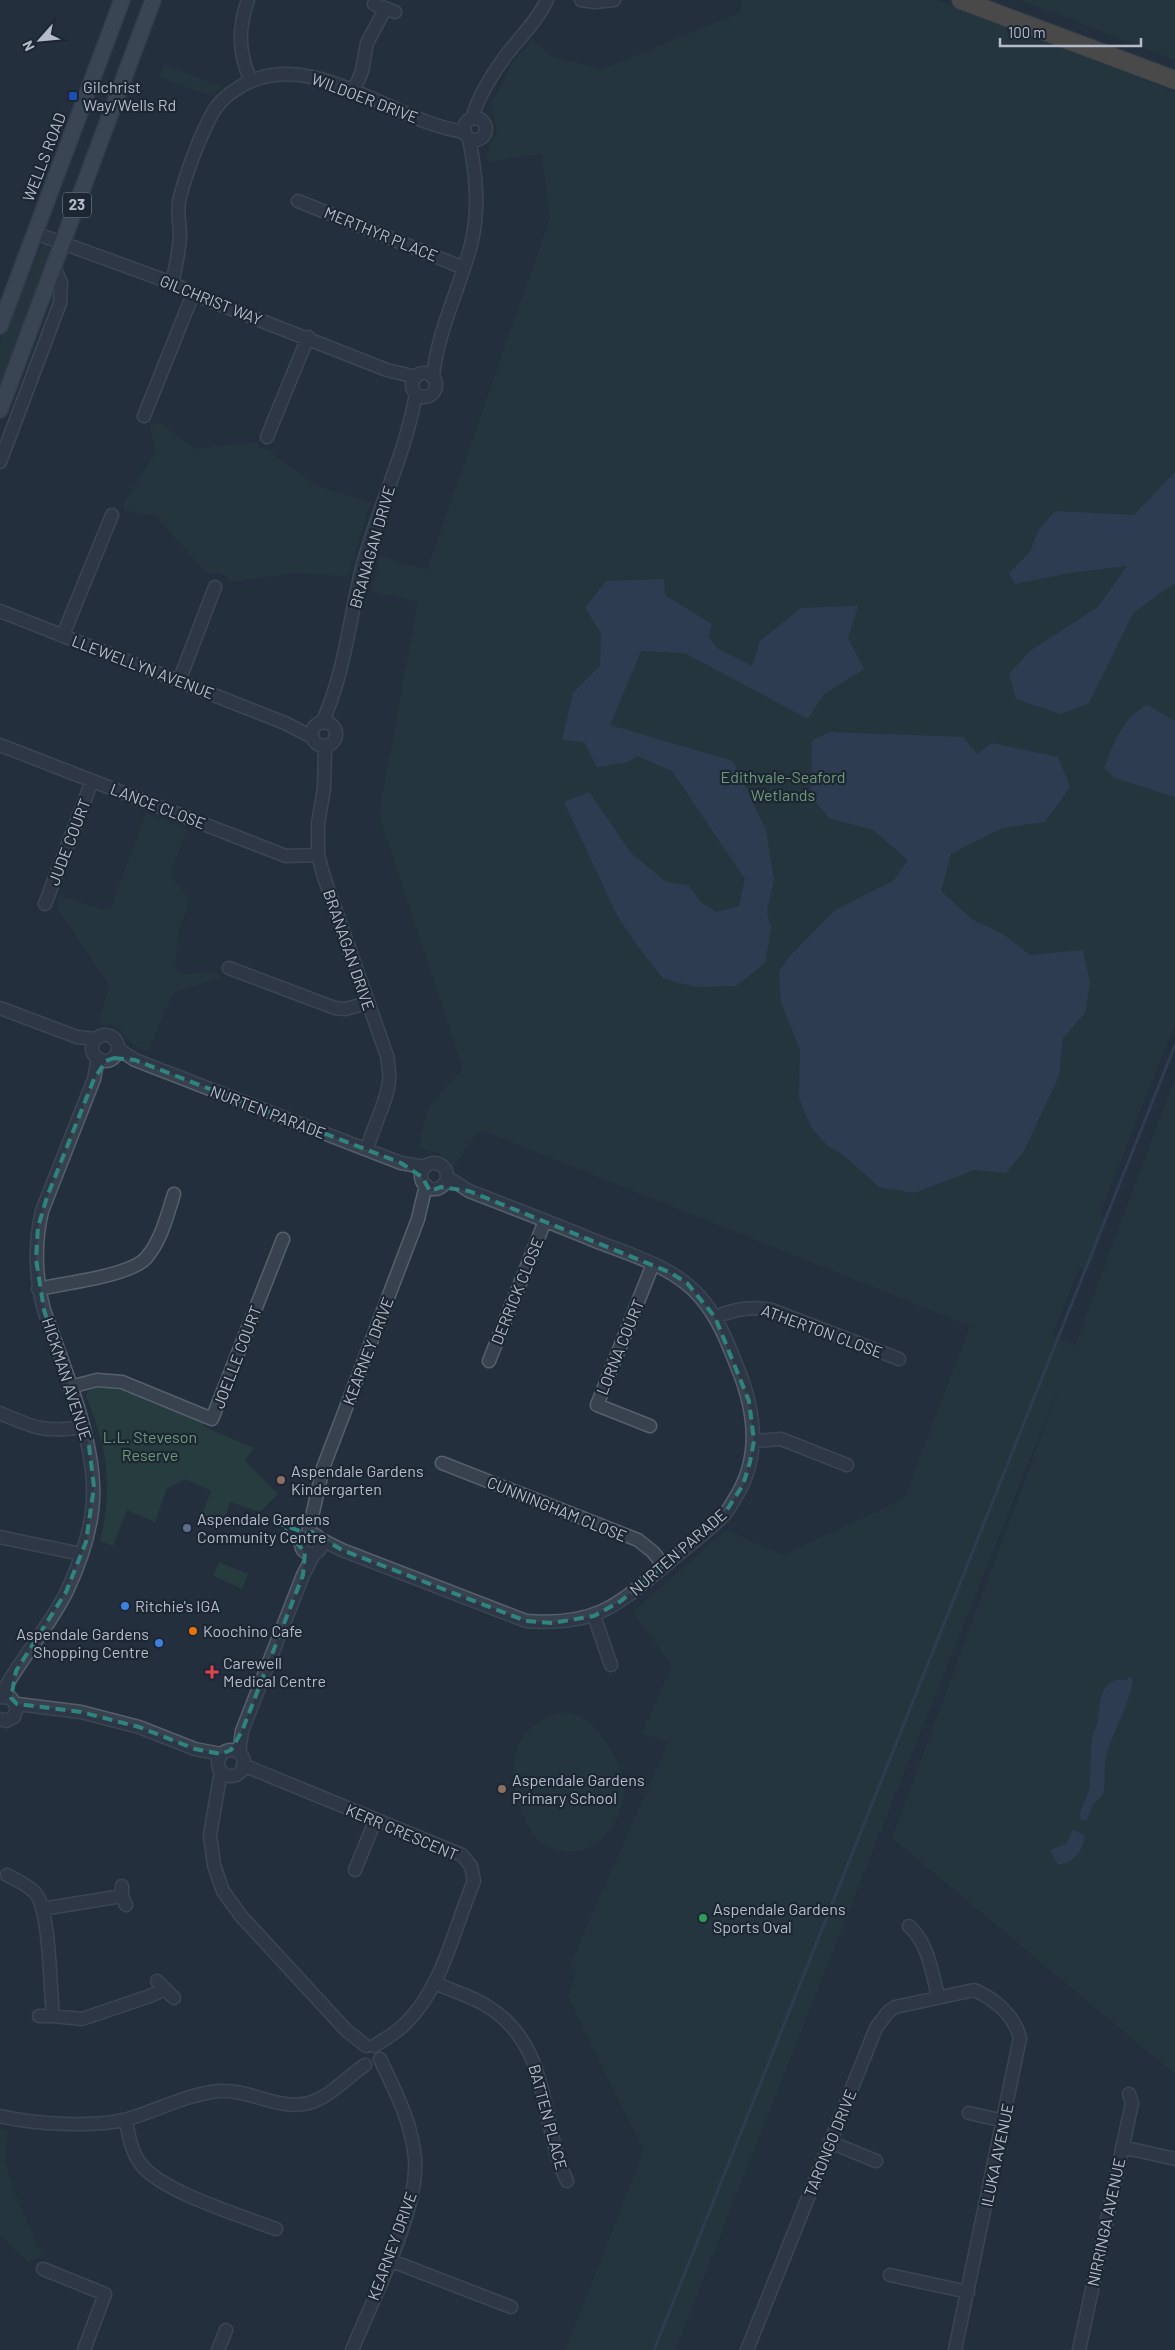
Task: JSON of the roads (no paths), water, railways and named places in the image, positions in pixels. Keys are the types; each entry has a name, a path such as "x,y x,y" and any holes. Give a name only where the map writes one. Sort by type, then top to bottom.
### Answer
{"highway":[{"path":"961,0 1175,80"}],"main road":[{"name":"WELLS ROAD","path":"0,326 122,0"},
{"name":"23","path":"0,410 153,0"}],"street":[{"path":"248,0 241,25 240,41 242,56 251,81"},
{"name":"BRANAGAN DRIVE","path":"364,1149 389,1080 386,1056 324,877 318,854 318,823 324,789 320,733 332,701 361,572 410,424 421,384 435,354 471,244 476,213 476,171 470,130 478,100 507,54 532,24 547,0"},
{"path":"581,0 595,2 614,0"},
{"path":"353,92 362,71 368,43 384,8"},
{"name":"WILDOER DRIVE","path":"172,283 179,253 177,210 183,186 215,109 229,93 251,81 274,73 294,73 318,78 439,125 470,130 479,119 485,124"},
{"name":"BRANAGAN DRIVE","path":"485,124 486,90"},
{"name":"MERTHYR PLACE","path":"298,201 464,268"},
{"name":"GILCHRIST WAY","path":"35,233 172,283 193,294 308,337 421,384"},
{"path":"0,462 60,304 60,284 54,266"},
{"path":"144,416 193,294"},
{"path":"267,436 308,337"},
{"path":"63,635 112,515"},
{"path":"179,681 215,586"},
{"name":"LLEWELLYN AVENUE","path":"0,611 285,723 320,733"},
{"name":"LANCE CLOSE","path":"0,745 286,856 318,854"},
{"name":"JUDE COURT","path":"45,904 92,781"},
{"path":"230,968 335,1008 345,1009 368,1003"},
{"name":"NURTEN PARADE","path":"0,1008 77,1036 104,1052 135,1060 401,1163 433,1180 545,1221 653,1264 687,1283 702,1298 715,1317 750,1401 754,1441 743,1485 723,1516 621,1602 594,1616 552,1623 526,1622 342,1550 314,1544"},
{"name":"HICKMAN AVENUE","path":"9,1702 16,1671 66,1592 86,1542 94,1487 89,1446 38,1289 36,1259 38,1227 42,1211 104,1052"},
{"name":"KEARNEY DRIVE","path":"352,2350 408,2213 414,2183 415,2160 406,2117 391,2083 346,2030 241,1916 223,1891 216,1877 210,1835 215,1802 314,1544 317,1495 323,1468 433,1180"},
{"path":"38,1289 125,1270 145,1259 159,1238 174,1194"},
{"name":"DERRICK CLOSE","path":"489,1362 545,1221"},
{"name":"JOELLE COURT","path":"70,1387 97,1380 122,1382 212,1419 283,1239"},
{"name":"LORNA COURT","path":"650,1426 597,1404 653,1264"},
{"name":"ATHERTON CLOSE","path":"715,1317 742,1308 756,1307 772,1310 899,1359"},
{"path":"0,1413 35,1428 58,1431 83,1427"},
{"path":"754,1441 781,1440 847,1465"},
{"name":"CUNNINGHAM CLOSE","path":"442,1463 638,1540 653,1552 664,1566"},
{"path":"0,1537 81,1554"},
{"path":"594,1616 611,1665"},
{"path":"0,1719 10,1720 9,1702"},
{"name":"KERR CRESCENT","path":"0,2116 40,2123 70,2124 126,2120 190,2097 218,2091 244,2093 283,2104 305,2104 324,2095 346,2078 420,2008 435,1983 474,1881 471,1866 462,1855 267,1776 129,1724 81,1712 41,1708 9,1702"},
{"path":"355,1870 375,1821"},
{"path":"6,1875 32,1889 39,1898 49,1954 53,2016"},
{"path":"42,1909 124,1895"},
{"path":"909,1926 917,1933 925,1948 938,1996"},
{"name":"BATTEN PLACE","path":"435,1983 487,2006 507,2022 522,2039 539,2077 556,2154 567,2182"},
{"path":"39,2016 82,2019 150,1996 160,1986 174,1998"},
{"name":"ILUKA AVENUE","path":"956,2350 1020,2038 1017,2025 998,2005 974,1990 963,1991"},
{"name":"TARONGO DRIVE","path":"750,2349 876,2028 882,2019 895,2007 963,1991"},
{"name":"NIRRINGA AVENUE","path":"1079,2350 1132,2103 1129,2094"},
{"path":"969,2113 1004,2121"},
{"path":"126,2120 133,2149 140,2163 161,2183 276,2229"},
{"path":"830,2142 876,2160"},
{"path":"1122,2147 1175,2159"},
{"path":"389,2260 511,2307"},
{"path":"43,2269 105,2294 84,2350"},
{"path":"890,2275 968,2292"},
{"path":"218,2350 226,2330"}],"water":[{"path":"1175,472 1175,583 1133,613 1089,703 1061,714 1016,699 1009,674 1030,651 1098,607 1127,566 1069,573 1015,584 1009,573 1030,552 1038,531 1055,511 1134,515"},
{"path":"664,579 665,595 712,624 708,636 717,648 752,666 760,641 801,608 858,606 848,638 864,669 823,695 808,719 685,653 641,651 610,725 733,761 766,830 774,879 767,912 771,928 765,963 736,986 694,987 663,978 639,948 618,917 564,802 589,792 631,853 666,882 688,885 702,903 716,912 739,906 745,879 672,771 637,756 628,762 597,767 584,742 562,740 573,693 600,666 601,633 585,608 606,581"},
{"path":"1147,705 1175,721 1175,797 1115,778 1104,768 1115,741 1125,724"},
{"path":"829,732 963,737 977,754 992,743 1058,757 1070,787 1045,822 1002,828 951,854 941,891 973,920 1003,934 1030,955 1083,950 1090,983 1085,1013 1063,1038 1059,1076 1024,1151 1006,1173 974,1170 914,1193 879,1187 847,1158 827,1145 811,1127 799,1098 800,1050 781,1002 779,971 790,956 834,911 894,880 908,860 873,830 829,818 811,796 812,741"},
{"path":"1130,1676 1133,1679 1131,1689 1107,1752 1103,1795 1093,1804 1087,1819 1082,1821 1080,1813 1090,1785 1092,1739 1103,1692 1111,1682 1127,1680"},
{"path":"1073,1830 1085,1835 1080,1851 1073,1859 1058,1865 1050,1850 1066,1844"}],"waterway":[{"path":"654,2350 1175,1045"}],"place":[{"name":"Gilchrist Way/Wells Rd","path":"73,96"},
{"name":"Aspendale Gardens Kindergarten","path":"281,1480"},
{"name":"Aspendale Gardens Community Centre","path":"187,1528"},
{"name":"Ritchie's IGA","path":"125,1606"},
{"name":"Koochino Cafe","path":"193,1631"},
{"name":"Aspendale Gardens Shopping Centre","path":"159,1643"},
{"name":"Carewell Medical Centre","path":"212,1672"},
{"name":"Aspendale Gardens Primary School","path":"502,1789"},
{"name":"Aspendale Gardens Sports Oval","path":"703,1918"}],"park label":[{"name":"Edithvale-Seaford Wetlands","path":"783,786"},
{"name":"L.L. Steveson Reserve","path":"150,1446"}]}
